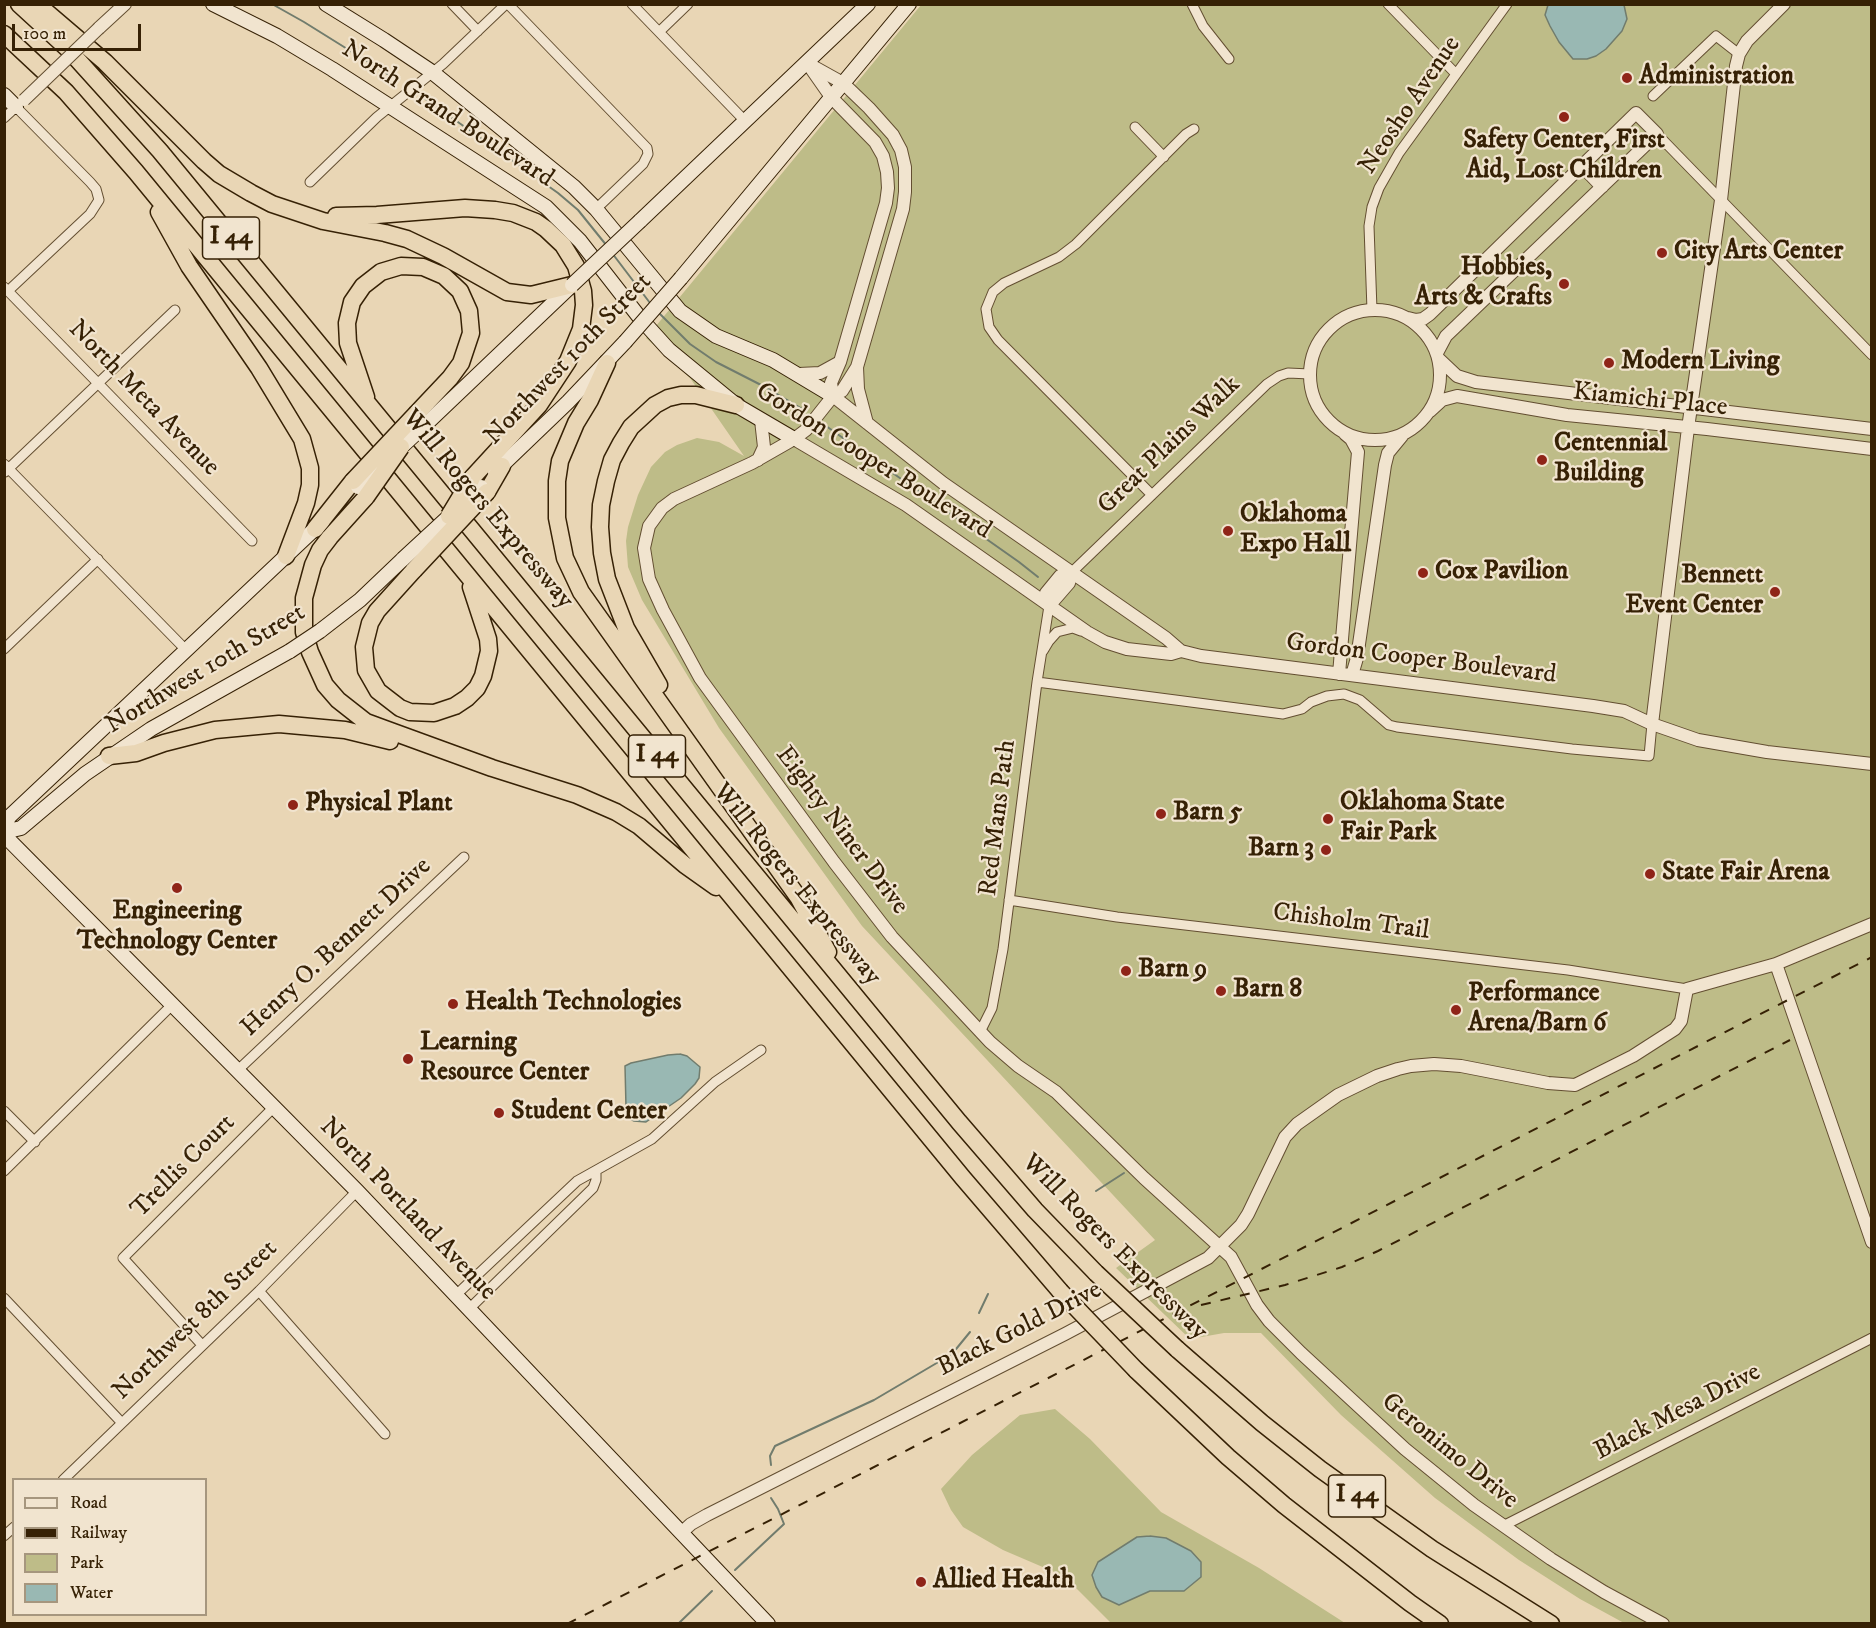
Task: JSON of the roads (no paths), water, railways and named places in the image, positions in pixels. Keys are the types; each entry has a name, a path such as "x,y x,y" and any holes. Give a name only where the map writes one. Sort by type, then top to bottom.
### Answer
{"highway":[{"name":"Will Rogers Expressway","path":"19,4 67,48 122,108 847,987 1035,1210 1096,1273 1262,1424 1320,1469 1432,1549 1551,1623"},
{"path":"37,4 105,62 204,161 219,174 251,193 294,212 323,221 385,233 407,240 443,256 507,292 531,295 563,291"},
{"name":"I 44","path":"4,34 66,92 136,172 963,1178 1060,1292 1136,1370 1228,1457 1284,1505 1401,1596 1440,1623"},
{"path":"136,172 189,266 259,368 302,439 307,452 310,485 306,503 286,556"},
{"path":"294,212 351,216 465,208 495,210 513,213 536,222 555,237 569,254 578,274 584,305 581,329 568,361 480,486 408,565 370,623 365,640 366,670 378,691 400,708 424,714 445,711 467,698 477,688 487,666 488,639 467,575"},
{"path":"369,407 348,343 347,322 352,302 363,286 381,272 401,266 423,267 444,276 460,291 469,311 471,333 461,363 421,419 359,488 313,565 308,581 304,598 304,632 317,670 326,685 338,700 366,722 492,768 577,795 616,812 639,826 685,865 734,900"},
{"path":"607,363 590,400 576,423 560,461 556,499 559,538 565,558 581,592 798,897 847,987"},
{"path":"680,732 661,687 626,628 614,600 602,554 601,505 612,460 621,443 631,427 655,405 668,398 681,395 696,395 736,405"},
{"path":"315,529 401,447"},
{"path":"448,516 502,466"},
{"path":"109,756 136,753 215,730 290,724 345,730 492,768"}],"main road":[{"name":"North Grand Boulevard","path":"213,4 277,36 546,207 580,241 627,301"},
{"name":"North Grand Boulevard","path":"326,4 432,72 546,163 596,209 651,278"},
{"name":"Northwest 10th Street","path":"401,447 421,419 640,222 868,4"},
{"name":"Northwest 10th Street","path":"502,466 607,363 681,278 909,4"},
{"path":"4,95 20,103"},
{"name":"Gordon Cooper Boulevard","path":"651,278 680,311 700,327 799,374 833,396"},
{"name":"Gordon Cooper Boulevard","path":"627,301 639,318 669,350 736,405 794,439"},
{"name":"Northwest 10th Street","path":"4,832 21,828 72,783 151,729 290,651 320,631 408,565 448,516"},
{"name":"Northwest 10th Street","path":"4,832 9,818 315,529"},
{"name":"North Portland Avenue","path":"4,832 357,1191 768,1623"}],"street":[{"path":"4,118 124,4"},
{"path":"452,4 478,31"},
{"path":"310,182 390,106 432,72 507,4 641,141 648,151 643,164 596,209"},
{"path":"632,4 745,121"},
{"path":"659,32 688,4"},
{"path":"1192,4 1203,26 1229,59"},
{"path":"1388,4 1456,74"},
{"name":"Neosho Avenue","path":"1372,310 1369,226 1375,198 1389,167 1507,4"},
{"path":"1652,724 1689,428 1721,200 1736,66 1739,54 1747,40 1784,4"},
{"path":"1653,96 1716,36 1739,54"},
{"name":"Eighty Niner Drive","path":"807,63 843,83 892,135 903,158 906,180 903,209 857,368 842,391 833,396 806,430 794,439 758,460 683,494 666,504 657,513 649,526 644,548 655,595 706,687 882,925 980,1032 1018,1066 1056,1092 1121,1158 1221,1246 1231,1257 1240,1276"},
{"name":"Eighty Niner Drive","path":"807,63 831,96 875,142 885,162 888,188 840,362 831,383 833,396"},
{"path":"6,289 90,214 99,200 96,189 20,103"},
{"path":"1339,674 1359,452 1351,439 1328,420 1318,408 1312,392 1310,374 1313,355 1326,332 1344,318 1358,312 1372,310 1394,313 1416,320 1423,319 1430,314 1636,113 1872,355"},
{"path":"1135,127 1164,157"},
{"path":"1152,495 1002,345 989,327 986,309 991,296 1004,283 1059,257 1076,244 1194,129"},
{"path":"1438,356 1446,336 1657,134"},
{"path":"1582,166 1602,187"},
{"name":"North Meta Avenue","path":"6,289 252,541"},
{"path":"175,310 6,468 186,650"},
{"path":"1352,675 1388,453 1398,439 1424,419 1440,388 1441,373 1438,356 1427,335 1408,318"},
{"name":"Kiamichi Place","path":"1438,356 1457,376 1476,382 1872,429"},
{"path":"799,374 820,373 840,362"},
{"path":"857,368 858,389 867,423"},
{"name":"Great Plains Walk","path":"1049,606 1069,583 1072,572 1267,384 1287,373 1310,374"},
{"name":"Gordon Cooper Boulevard","path":"833,396 944,483 1166,638 1181,651 1201,656 1624,711 1652,724 1698,740 1767,752 1872,764"},
{"name":"Kiamichi Place","path":"1430,411 1442,400 1457,396 1567,415 1872,449"},
{"path":"758,460 764,447 761,420"},
{"path":"1342,432 1360,439 1377,441 1392,439 1407,432"},
{"name":"Gordon Cooper Boulevard","path":"794,439 906,505 1049,606 1105,642 1127,649 1171,654 1181,651"},
{"path":"4,649 98,559"},
{"name":"Red Mans Path","path":"980,1032 992,1008 1004,949 1040,656 1049,606"},
{"path":"1040,656 1049,640 1058,632 1073,628 1087,632"},
{"name":"Gordon Cooper Boulevard","path":"1037,682 1283,714 1302,709 1311,702 1327,696 1344,694 1360,700 1389,725 1397,727 1572,749 1649,756 1652,724"},
{"name":"Henry O. Bennett Drive","path":"238,1070 464,857"},
{"name":"Chisholm Trail","path":"1010,900 1117,917 1568,970 1687,989"},
{"path":"1687,989 1774,968 1872,924"},
{"path":"1774,968 1872,1242"},
{"name":"Black Gold Drive","path":"681,1533 707,1515 1199,1264 1240,1226 1285,1137 1296,1124 1338,1095 1398,1069 1434,1064 1461,1066 1548,1083 1575,1085 1633,1056 1675,1029 1681,1021 1687,989"},
{"path":"4,1171 173,1004"},
{"path":"456,1295 584,1175 596,1171 651,1139 715,1082 761,1050"},
{"name":"Trellis Court","path":"202,1345 123,1258 274,1107"},
{"path":"4,1111 35,1142"},
{"path":"469,1310 593,1188 596,1171"},
{"name":"Northwest 8th Street","path":"64,1478 259,1291 357,1191"},
{"path":"547,1210 559,1221"},
{"path":"507,1247 519,1261"},
{"name":"Geronimo Drive","path":"1240,1276 1263,1314 1307,1359 1422,1463 1503,1526 1551,1559 1598,1588 1663,1623"},
{"path":"259,1291 385,1434"},
{"path":"4,1298 122,1423"},
{"name":"Black Mesa Drive","path":"1503,1526 1872,1338"}],"water":[{"path":"1548,5 1624,5 1627,19 1622,31 1606,49 1587,59 1573,59 1550,26 1545,15"},
{"path":"680,1054 687,1056 700,1067 699,1078 695,1084 681,1098 646,1122 630,1119 626,1107 625,1066"},
{"path":"1137,1537 1166,1538 1191,1551 1201,1562 1201,1577 1184,1591 1150,1591 1119,1605 1102,1597 1092,1575 1098,1562"}],"waterway":[{"path":"272,4 397,80"},
{"path":"424,98 558,193 578,210 607,246"},
{"path":"612,253 650,303"},
{"path":"658,312 690,344 716,362 804,410"},
{"path":"826,426 1038,577"},
{"path":"1096,1191 1124,1173"},
{"path":"979,1313 988,1294"},
{"path":"771,1465 770,1456 775,1446 874,1400 952,1354 970,1332"},
{"path":"735,1570 784,1524 771,1498"},
{"path":"678,1624 712,1591"}],"railway":[{"path":"567,1624 1872,957"},
{"path":"1201,1305 1285,1285 1342,1267 1378,1251 1790,1040"}],"place":[{"name":"Administration","path":"1627,78"},
{"name":"Safety Center, First Aid, Lost Children","path":"1564,117"},
{"name":"City Arts Center","path":"1662,253"},
{"name":"Hobbies, Arts & Crafts","path":"1564,284"},
{"name":"Modern Living","path":"1609,363"},
{"name":"Centennial Building","path":"1542,460"},
{"name":"Oklahoma Expo Hall","path":"1228,531"},
{"name":"Cox Pavilion","path":"1423,573"},
{"name":"Bennett Event Center","path":"1775,592"},
{"name":"Physical Plant","path":"293,805"},
{"name":"Barn 5","path":"1161,814"},
{"name":"Oklahoma State Fair Park","path":"1328,819"},
{"name":"Barn 3","path":"1326,850"},
{"name":"State Fair Arena","path":"1650,874"},
{"name":"Engineering Technology Center","path":"177,888"},
{"name":"Barn 9","path":"1126,971"},
{"name":"Barn 8","path":"1221,991"},
{"name":"Health Technologies","path":"453,1004"},
{"name":"Performance Arena/Barn 6","path":"1456,1010"},
{"name":"Learning Resource Center","path":"408,1059"},
{"name":"Student Center","path":"499,1113"},
{"name":"Allied Health","path":"921,1582"}]}
